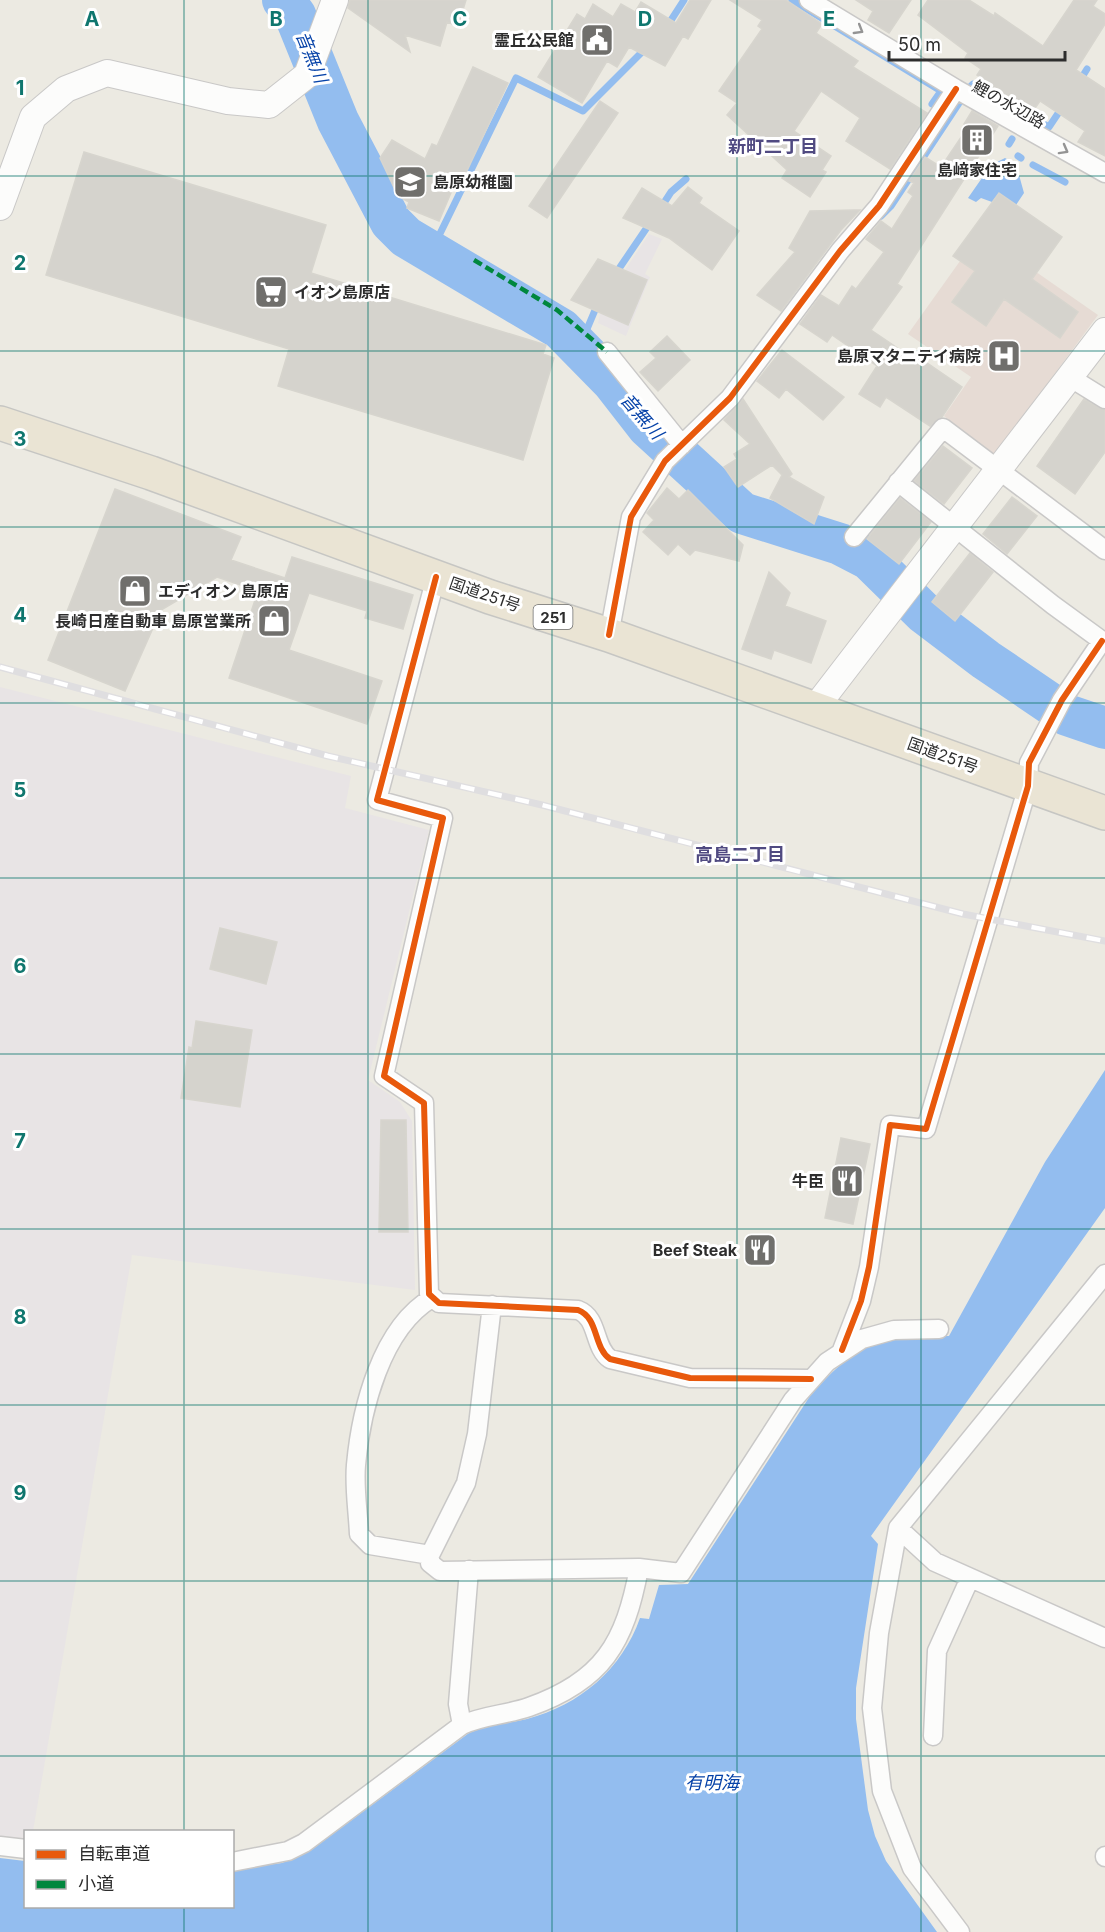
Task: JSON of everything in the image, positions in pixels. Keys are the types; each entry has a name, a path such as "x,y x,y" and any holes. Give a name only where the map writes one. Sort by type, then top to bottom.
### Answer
{"highway":[{"name":"国道251号","path":"0,423 151,473 436,577 609,635 1105,813"}],"street":[{"path":"0,207 33,117 66,89 107,73 228,101 269,105 307,75 335,0"},
{"name":"鯉の水辺路","path":"809,0 956,89 1105,173"},
{"path":"609,635 631,517 676,451 730,398 840,251 879,206 956,89"},
{"path":"814,708 1071,378 1105,331"},
{"path":"607,352 676,451"},
{"path":"1071,378 1105,399"},
{"path":"854,537 943,428 1105,550"},
{"path":"842,1350 861,1301 869,1267 890,1125 926,1129 1028,786 1029,763 1062,700 1104,642 954,528 898,482"},
{"path":"436,577 376,800 442,818 384,1076 424,1103 429,1294 440,1303 578,1310 589,1318 606,1357 667,1373 690,1378 811,1379"},
{"path":"960,1932 912,1868 882,1791 872,1708 879,1633 898,1528 1105,1274"},
{"path":"430,1555 370,1545 363,1540 359,1534 356,1465 371,1387 378,1365 414,1312 432,1298"},
{"path":"492,1305 477,1434 466,1483 430,1555 430,1563 440,1571 639,1568 681,1573 793,1400 811,1379 842,1350 862,1339 894,1330 939,1329"},
{"path":"898,1528 935,1562 1105,1638"},
{"path":"234,1862 288,1851 304,1843 462,1725 480,1717 530,1707 588,1676 610,1652 627,1621 639,1568"},
{"path":"462,1725 458,1704 469,1570"},
{"path":"933,1736 937,1651 970,1578"},
{"path":"0,1846 24,1849"}],"shaded area":[{"name":"島原マタニテイ病院","path":"980,233 1098,315 994,456 944,416 971,377 908,334"},
{"path":"649,234 662,239 645,274 650,277 626,336 598,323 603,303"},
{"path":"0,687 351,776 345,808 429,830 368,1080 400,1102 412,1121 415,1290 132,1255 33,1830 24,1830 24,1839 0,1836"}],"water":[{"path":"1005,158 1016,164 1024,193 1016,205 999,193 992,202 981,198 976,202 968,198 991,165"},
{"name":"有明海","path":"1105,1070 1105,1208 871,1536 878,1544 856,1688 856,1719 868,1810 875,1836 886,1861 937,1932 0,1932 0,1858 24,1861 24,1908 234,1908 234,1869 282,1863 310,1851 469,1733 546,1713 581,1694 610,1669 632,1636 640,1618 649,1619 659,1585 688,1584 810,1396 827,1378 856,1353 871,1345 904,1337 949,1336 1045,1162"}],"building":[{"path":"350,0 466,0 458,26 447,22 440,46 405,35 410,52 348,8"},
{"name":"霊丘公民館","path":"690,0 711,0 688,39 683,36 665,66 629,47 617,67 607,61 582,103 538,77 577,14 585,19 593,4 613,17 621,4 635,12 641,2 676,23"},
{"path":"730,0 786,0 822,24 816,33 858,61 853,67 927,113 890,169 846,141 860,118 821,91 794,131 831,156 822,170 826,172 810,197 782,178 787,170 727,115 737,103 719,91 762,29 758,26 762,20"},
{"path":"856,0 911,0 889,33 868,20 873,11"},
{"path":"928,0 969,0 994,16 995,13 1043,46 1074,0 1097,0 1093,6 1105,14 1105,24 1076,70 1105,89 1105,156 1078,142 1085,131 1040,101 1033,111 1015,100 1011,107 984,92 990,84 977,75 981,69 965,58 968,53 918,15"},
{"path":"473,67 508,83 458,190 453,188 439,221 407,208 409,202 398,196 380,158 392,140 425,159 432,144 437,146"},
{"path":"600,101 618,113 547,218 529,206"},
{"path":"972,111 998,126 897,284 902,287 871,330 908,355 911,352 962,387 942,417 930,426 886,397 880,407 859,394 877,366 832,335 827,342 800,324 821,295 839,306 852,286 856,289 884,252 866,239 881,221 892,229 913,196 908,192 914,183 909,181 925,157 941,167 968,127 964,124"},
{"path":"84,152 326,225 311,273 546,345 543,354 554,358 523,460 278,386 289,349 46,275"},
{"path":"688,187 702,198 699,203 739,231 712,270 669,238 623,218 642,188 672,206"},
{"path":"999,193 1062,237 1032,279 1078,312 1060,338 1004,299 986,326 952,302 975,271 953,256"},
{"path":"860,210 841,230 781,311 757,295 795,252 789,248 810,211"},
{"path":"598,259 647,280 628,325 571,300"},
{"path":"667,336 690,360 658,391 640,372 656,358 650,352"},
{"path":"782,350 844,397 823,420 786,389 779,398 757,381"},
{"path":"743,399 792,474 789,477 824,497 814,524 770,498 782,475 772,465 738,487 724,467 737,459 734,454 750,444 724,420"},
{"path":"1084,399 1105,410 1105,452 1075,494 1037,466"},
{"path":"943,446 972,468 944,504 914,481"},
{"path":"667,488 679,499 688,490 743,545 739,561 695,550 690,555 678,544 668,555 643,532 654,520 647,513"},
{"path":"115,489 241,537 231,560 285,578 292,557 413,595 403,629 365,618 367,611 309,593 289,650 382,681 367,724 229,678 258,591 217,577 161,610 125,691 48,660"},
{"path":"1012,497 1037,516 1007,554 983,534"},
{"path":"900,498 931,522 899,564 867,539"},
{"path":"970,553 993,572 955,621 932,602"},
{"path":"769,572 790,593 785,606 826,621 811,663 774,650 771,659 742,649"},
{"path":"220,928 277,942 266,984 210,969"},
{"path":"196,1021 252,1030 240,1107 181,1098 189,1047 192,1048"},
{"path":"381,1120 406,1120 408,1232 379,1232"},
{"name":"牛臣","path":"841,1138 870,1144 853,1224 825,1218"}],"waterway":[{"name":"音無川","path":"283,0 295,15 338,121 391,222 406,237 561,329 613,382 648,427 742,513 840,544 869,559 924,613 986,660 1067,715 1105,728"},
{"path":"666,28 684,0"},
{"path":"792,0 946,94"},
{"path":"431,252 516,78 583,111 646,48"},
{"path":"1079,82 1087,69"},
{"path":"970,87 973,84 992,95"},
{"path":"932,104 941,91"},
{"path":"881,216 891,206 961,100"},
{"path":"1005,102 1049,127 1063,106"},
{"path":"1009,144 1012,139"},
{"path":"1033,165 1065,182"},
{"path":"660,209 671,192 686,179"},
{"path":"614,276 650,223"},
{"path":"579,348 598,303"}],"railway":[{"path":"0,667 328,756 542,805 963,914 1105,941"}],"marked path":[{"path":"474,260 557,310 607,352"}],"cycle path":[{"path":"609,635 631,517 665,461 730,398 840,251 879,206 956,89"},
{"path":"436,577 377,800 443,818 384,1076 424,1103 429,1294 439,1303 578,1310 589,1319 601,1347 610,1359 690,1378 811,1379"},
{"path":"842,1350 861,1301 869,1267 890,1125 926,1129 1028,786 1029,763 1062,700 1102,641"}],"place":[{"name":"霊丘公民館","path":"597,40"},
{"name":"島﨑家住宅","path":"977,140"},
{"name":"島原幼稚園","path":"410,182"},
{"name":"イオン島原店","path":"271,292"},
{"name":"島原マタニテイ病院","path":"1004,356"},
{"name":"エディオン 島原店","path":"135,591"},
{"name":"長崎日産自動車 島原営業所","path":"274,621"},
{"name":"牛臣","path":"847,1181"},
{"name":"Beef Steak","path":"760,1250"}],"district":[{"name":"新町二丁目","path":"773,146"},
{"name":"高島二丁目","path":"740,854"}]}
